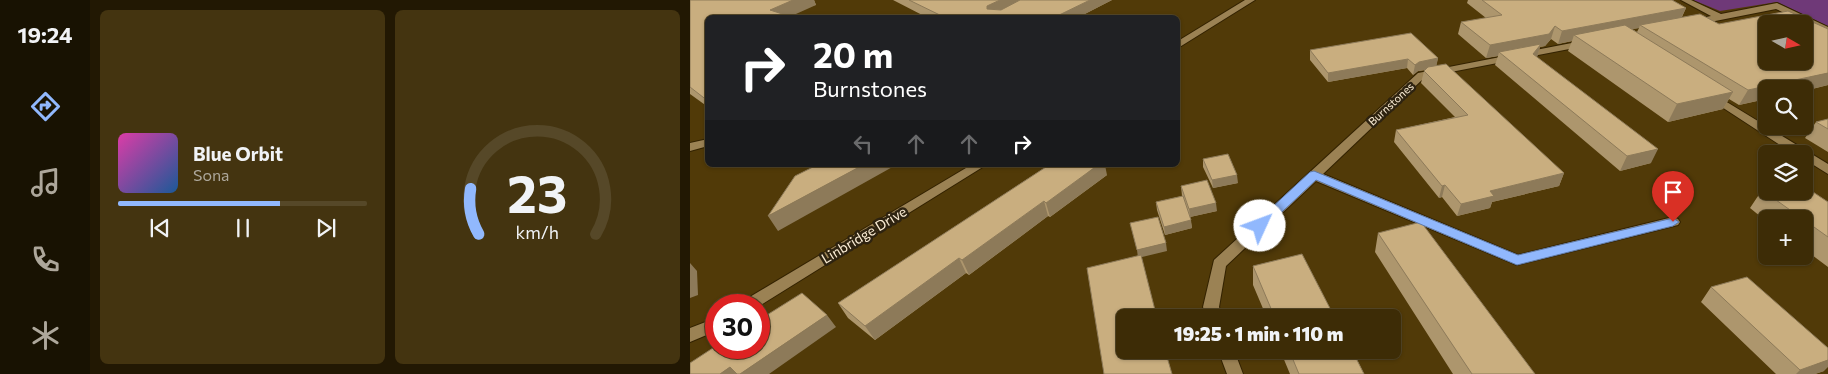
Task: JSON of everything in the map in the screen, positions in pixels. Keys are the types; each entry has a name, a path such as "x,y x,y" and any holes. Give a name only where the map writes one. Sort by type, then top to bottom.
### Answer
{"street":[{"path":"1180,44 1250,0"},
{"path":"1685,0 1720,17"},
{"path":"1683,24 1777,6 1828,30"},
{"name":"Burnstones","path":"1212,309 1219,264 1422,75 1601,40"},
{"path":"1703,90 1789,145"},
{"path":"690,147 705,143"},
{"path":"1813,160 1828,170"},
{"name":"Linbridge Drive","path":"766,294 977,167"},
{"path":"1314,175 1517,260 1673,222"},
{"path":"690,335 705,329"},
{"path":"1229,359 1234,374"}],"shaded area":[{"path":"1693,0 1828,0 1828,26 1813,19 1813,15 1805,15 1777,2 1720,11"}],"building":[{"path":"690,0 793,0 770,10 786,15 705,15 705,99 690,87"},
{"path":"909,0 1000,0 987,6 987,9 1001,10 1020,0 1090,0 1059,15 940,15"},
{"path":"1482,0 1672,0 1686,8 1562,31 1555,26 1549,34 1490,45 1461,22 1502,15"},
{"path":"1788,11 1797,15 1767,15"},
{"path":"1700,14 1719,24 1758,17 1758,70 1813,70 1813,22 1828,29 1828,73 1795,80 1758,80 1758,88 1748,90 1640,25"},
{"path":"1625,25 1733,92 1677,104 1574,35"},
{"path":"1411,33 1438,58 1419,62 1415,65 1408,59 1328,73 1310,50"},
{"path":"1541,44 1533,54 1658,149 1627,156 1499,52"},
{"path":"1446,64 1564,173 1490,191 1494,196 1461,204 1445,185 1442,186 1396,130 1468,115 1424,71 1428,67"},
{"path":"1828,119 1828,129 1816,122"},
{"path":"1228,154 1237,175 1212,180 1203,159"},
{"path":"813,167 859,167 768,216 795,176"},
{"path":"1046,167 1095,167 962,260 959,258 865,326 838,303"},
{"path":"1207,180 1216,203 1189,209 1181,186"},
{"path":"1813,192 1828,202 1828,237 1813,226 1813,210 1790,210 1776,200 1813,200"},
{"path":"1183,196 1191,220 1164,227 1156,202"},
{"path":"1158,217 1166,243 1137,250 1130,223"},
{"path":"1421,222 1535,374 1472,374 1378,233"},
{"path":"1302,254 1330,309 1271,309 1253,266"},
{"path":"1141,255 1155,309 1116,309 1116,359 1168,359 1172,374 1104,374 1087,268"},
{"path":"1747,277 1828,348 1828,360 1800,370 1711,287"},
{"path":"802,293 827,315 770,354 770,313"},
{"path":"705,353 705,359 762,359 740,374 737,374 730,367 720,374 690,374 690,363"},
{"path":"1293,359 1356,359 1364,374 1299,374"}],"route":[{"path":"1260,226 1314,175 1517,260 1673,222"}]}
